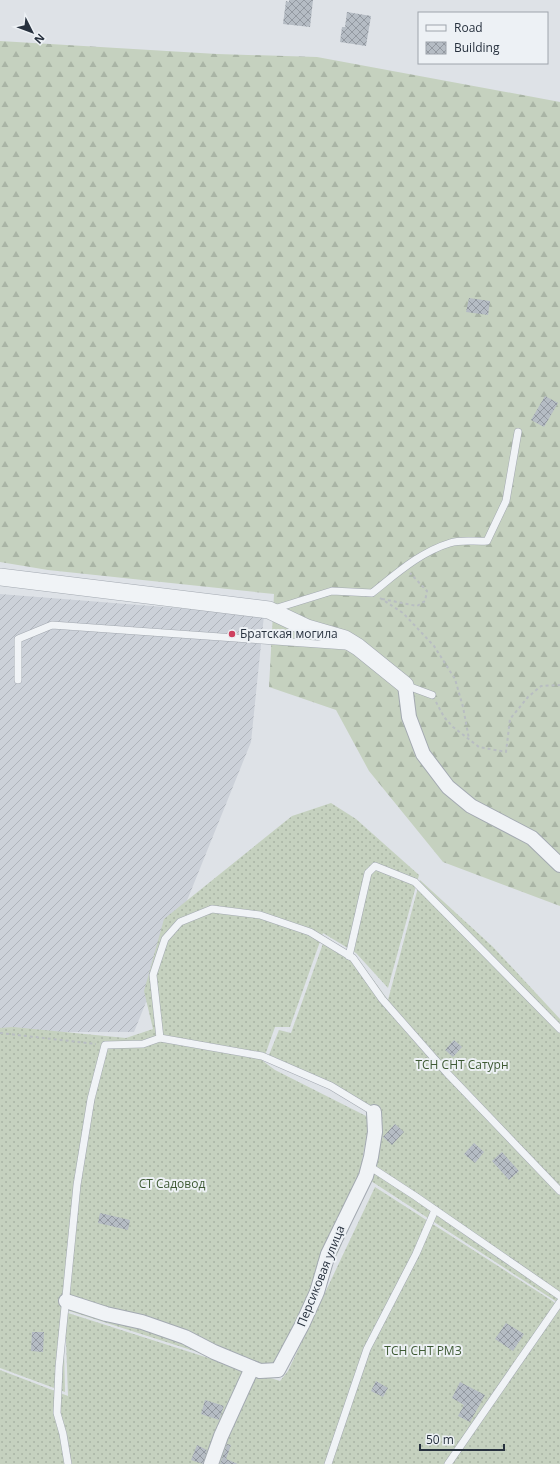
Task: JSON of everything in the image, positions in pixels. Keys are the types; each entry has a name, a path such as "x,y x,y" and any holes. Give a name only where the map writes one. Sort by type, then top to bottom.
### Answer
{"street":[{"path":"0,577 270,610 308,628 345,640 358,647 405,684 409,717 423,754 448,787 471,806 532,838 560,865"},
{"name":"Персиковая улица","path":"252,1368 260,1371 278,1370 302,1326 317,1292 328,1254 366,1176 375,1132 374,1112"},
{"path":"66,1301 106,1314 142,1322 185,1337 214,1352 252,1368 221,1436 211,1464"}],"lane":[{"path":"270,610 332,592 372,593 427,552 451,542 487,541 506,501 518,432"},
{"path":"18,680 18,639 52,625 358,647"},
{"path":"405,684 432,695"},
{"path":"349,956 368,872 375,866 415,882 560,1029"},
{"path":"160,1038 153,975 165,939 180,922 212,909 260,915 310,932 354,958 382,999 446,1073 560,1191"},
{"path":"68,1464 63,1434 57,1413 59,1367 78,1177 91,1099 105,1045 143,1044 160,1038 262,1056 331,1086 374,1112"},
{"path":"369,1166 560,1296"},
{"path":"328,1464 367,1349 416,1254 435,1210"},
{"path":"448,1464 560,1302"}],"path":[{"path":"380,599 417,606 425,601 427,591 405,567"},
{"path":"372,593 403,613 434,646 454,679 461,700 469,739"},
{"path":"432,695 444,717 479,747 506,752 510,719 528,697 541,686 560,685"},
{"path":"0,1033 105,1045"}],"shaded area":[{"path":"0,594 264,615 251,742 134,1032 0,1032"}],"green space":[{"path":"0,41 217,54 317,57 560,102 560,906 443,862 369,771 336,710 269,687 274,594 48,570 0,562"},
{"name":"СТ Садовод","path":"331,803 356,819 419,875 388,988 356,953 323,933 290,1027 275,1027 263,1061 275,1070 370,1118 360,1171 341,1246 280,1376 272,1376 63,1309 65,1392 0,1368 0,1028 13,1027 126,1038 153,1029 144,991 164,919 292,816"},
{"name":"ТСН СНТ Сатурн","path":"420,880 493,947 560,1019 560,1304 368,1179 376,1112 318,1077 269,1055 279,1030 291,1033 325,938 358,959 388,1000"},
{"name":"ТСН СНТ РМЗ","path":"375,1187 560,1307 560,1464 0,1464 0,1370 68,1396 65,1312 280,1381 288,1371"}],"building":[{"path":"289,0 313,0 310,27 283,24 286,1 289,2"},
{"path":"347,12 371,16 366,46 340,42 342,27 345,27"},
{"path":"469,298 490,301 488,315 466,312"},
{"path":"545,396 558,403 544,427 531,420"},
{"path":"454,1040 462,1047 453,1057 445,1050"},
{"path":"395,1124 404,1132 392,1145 383,1137"},
{"path":"474,1143 484,1152 475,1163 464,1154"},
{"path":"502,1152 519,1171 509,1180 492,1161"},
{"path":"100,1213 130,1220 128,1230 98,1223"},
{"path":"506,1323 524,1334 513,1351 495,1339"},
{"path":"32,1332 44,1332 43,1352 31,1351"},
{"path":"376,1381 388,1388 383,1397 371,1391"},
{"path":"460,1382 485,1395 470,1422 458,1416 464,1405 452,1398"},
{"path":"205,1400 224,1406 219,1420 201,1414"},
{"path":"227,1444 231,1445 226,1459 238,1464 220,1464"},
{"path":"197,1445 207,1450 203,1464 191,1460"}],"place":[{"name":"Братская могила","path":"232,634"}]}
